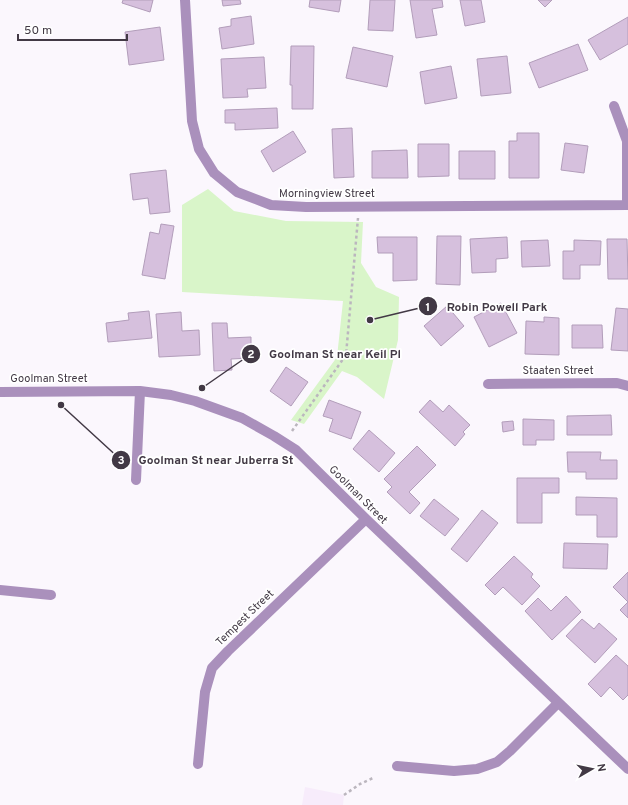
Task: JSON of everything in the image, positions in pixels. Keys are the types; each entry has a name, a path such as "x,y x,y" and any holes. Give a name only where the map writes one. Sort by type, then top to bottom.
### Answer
{"street":[{"name":"Morningview Street","path":"185,0 192,121 199,149 214,173 237,192 271,205 306,207 628,205"},
{"path":"614,106 626,141 628,205"},
{"name":"Staaten Street","path":"488,384 617,383 628,386"},
{"path":"136,480 140,391"},
{"name":"Goolman Street","path":"0,392 140,391 171,395 195,401 242,418 274,436 296,450 366,519 628,769"},
{"name":"Tempest Street","path":"198,764 205,692 212,668 228,650 366,519"},
{"path":"0,590 51,595"},
{"path":"398,766 454,771 477,769 497,762 510,751 558,702"}],"path":[{"path":"292,431 346,355 358,206"},
{"path":"344,795 360,784 375,777"}],"shaded area":[{"path":"305,787 344,795 343,805 302,805"}],"green space":[{"path":"208,189 234,211 286,221 363,222 361,263 376,287 399,297 398,340 384,399 357,377 342,371 304,424 291,420 337,357 343,301 182,292 182,205"}],"building":[{"path":"123,0 153,0 150,12 122,3"},
{"path":"222,0 240,0 241,4 223,6"},
{"path":"310,0 341,0 339,12 309,7"},
{"path":"370,0 395,0 393,31 368,30"},
{"path":"410,0 442,0 443,7 432,9 437,35 416,38"},
{"path":"460,0 481,0 485,22 465,26"},
{"path":"538,0 552,0 545,7"},
{"path":"251,16 254,44 222,49 219,28 231,26 231,19"},
{"path":"628,17 628,44 600,60 588,40"},
{"path":"160,27 164,60 129,65 125,32"},
{"path":"578,44 588,70 539,88 529,63"},
{"path":"291,46 314,46 313,109 292,109 292,85 290,85"},
{"path":"353,47 393,56 387,87 346,78"},
{"path":"507,56 511,93 481,96 477,59"},
{"path":"264,57 266,88 247,89 248,97 223,98 221,59"},
{"path":"451,66 457,98 425,104 420,72"},
{"path":"277,108 278,128 235,130 235,123 225,123 225,110"},
{"path":"352,128 354,177 334,178 332,129"},
{"path":"293,131 306,152 273,172 261,151"},
{"path":"517,133 539,133 539,178 509,178 509,141 517,141"},
{"path":"565,143 588,146 584,173 561,170"},
{"path":"418,144 449,144 449,176 418,177"},
{"path":"407,150 408,178 372,178 372,151"},
{"path":"459,151 495,151 495,179 459,179"},
{"path":"166,170 170,212 150,214 148,198 133,200 130,174"},
{"path":"161,224 174,226 165,279 142,275 150,232 159,234"},
{"path":"437,236 461,236 460,285 436,284"},
{"path":"377,237 417,237 417,280 393,281 393,253 378,253"},
{"path":"507,237 508,258 496,259 496,272 472,273 470,239"},
{"path":"607,239 627,239 628,279 608,279"},
{"path":"548,240 550,266 522,267 521,241"},
{"path":"574,240 601,241 600,265 580,265 580,279 563,279 563,251 574,251"},
{"path":"501,303 517,333 489,347 474,317"},
{"path":"447,306 464,326 441,346 424,326"},
{"path":"616,308 628,309 628,351 611,350"},
{"path":"149,311 152,338 108,342 106,323 129,320 128,313"},
{"path":"181,312 182,331 199,330 200,355 159,357 156,314"},
{"path":"544,317 559,318 559,355 525,354 526,321 544,322"},
{"path":"212,323 227,323 228,338 251,337 251,358 231,359 232,370 214,371"},
{"path":"572,325 602,325 603,348 572,348"},
{"path":"286,367 308,382 291,406 270,391"},
{"path":"329,400 361,412 351,439 329,431 333,419 323,416"},
{"path":"430,400 443,412 449,405 470,425 463,432 465,434 455,446 419,412"},
{"path":"611,415 612,435 567,435 567,416"},
{"path":"523,419 554,420 554,440 536,440 536,445 523,445"},
{"path":"513,421 514,430 503,432 502,422"},
{"path":"369,430 395,453 379,472 353,449"},
{"path":"417,446 436,465 409,492 420,503 410,514 387,492 392,487 384,479"},
{"path":"567,452 601,452 600,460 617,460 617,479 586,479 586,472 568,472"},
{"path":"517,478 559,478 559,493 542,493 542,523 517,523"},
{"path":"576,497 617,498 617,537 597,537 597,515 576,515"},
{"path":"434,499 459,519 445,536 420,516"},
{"path":"482,510 498,523 467,562 451,549"},
{"path":"564,543 608,544 607,569 563,568"},
{"path":"514,556 533,574 531,577 540,586 522,605 503,587 495,595 485,585"},
{"path":"628,572 628,602 613,587"},
{"path":"566,596 581,612 552,640 525,611 538,598 551,611"},
{"path":"628,602 628,618 620,610"},
{"path":"582,619 594,629 599,623 617,639 595,663 566,636"},
{"path":"616,655 628,666 628,695 623,700 610,687 601,697 588,684"}],"place":[{"name":"Robin Powell Park","path":"370,320"},
{"name":"Goolman St near Keil Pl","path":"202,388"},
{"name":"Goolman St near Juberra St","path":"61,405"}]}
